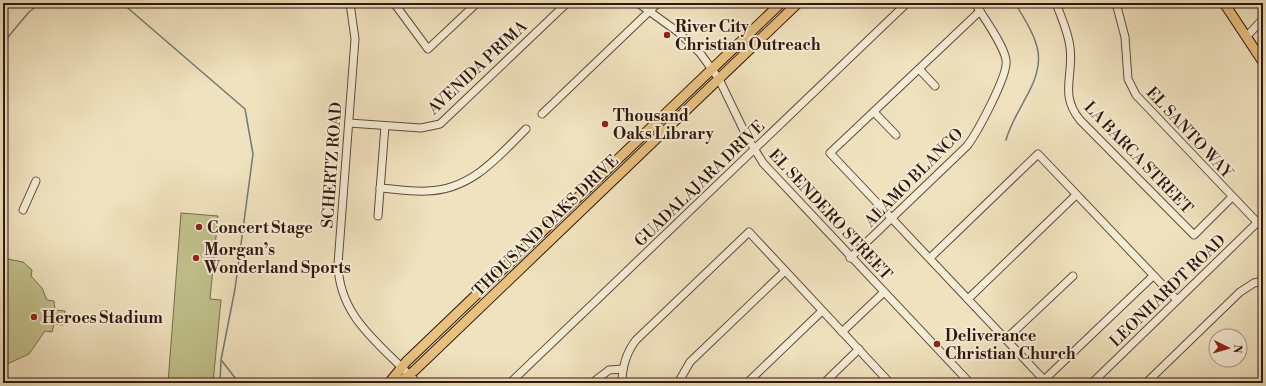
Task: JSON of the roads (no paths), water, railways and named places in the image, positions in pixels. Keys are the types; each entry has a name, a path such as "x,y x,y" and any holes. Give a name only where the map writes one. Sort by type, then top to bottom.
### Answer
{"main road":[{"name":"THOUSAND OAKS DRIVE","path":"389,383 401,367 782,3"},
{"name":"THOUSAND OAKS DRIVE","path":"398,383 409,375 798,3"},
{"path":"1224,3 1263,62"}],"street":[{"name":"SCHERTZ ROAD","path":"350,3 355,39 338,264 339,282 345,303 356,319 416,383"},
{"path":"394,3 428,49 469,6 476,3"},
{"name":"AVENIDA PRIMA","path":"349,123 428,128 440,124 567,3"},
{"name":"EL SENDERO STREET","path":"638,3 688,42 719,79 754,149 763,163 850,258 970,383"},
{"path":"542,114 658,3"},
{"name":"GUADALAJARA DRIVE","path":"510,383 907,3"},
{"name":"ALAMO BLANCO","path":"850,258 973,138 1006,72 1007,60 1005,54 975,3"},
{"name":"LA BARCA STREET","path":"1056,3 1066,29 1070,46 1068,87 1070,104 1074,112 1194,235 1232,197"},
{"name":"EL SANTO WAY","path":"1116,3 1126,37 1128,79 1136,95 1257,222"},
{"path":"980,11 830,153 892,217 1045,382 1153,276"},
{"path":"1247,36 1263,19"},
{"path":"919,69 935,86"},
{"path":"874,112 896,135"},
{"path":"378,216 385,126"},
{"path":"380,188 427,191 457,185 484,170 526,129"},
{"path":"930,258 1038,154 1177,300"},
{"path":"23,210 36,181"},
{"path":"968,299 1076,195"},
{"name":"LEONHARDT ROAD","path":"1092,383 1263,217"},
{"path":"622,383 623,369 629,350 640,336 749,232 890,383"},
{"path":"678,383 690,362 785,271"},
{"path":"1006,339 1073,276"},
{"path":"1148,382 1240,292 1254,283 1263,281"},
{"path":"842,332 884,292"},
{"path":"747,383 822,311"},
{"path":"824,383 859,349"},
{"path":"592,383 610,370 623,369"}],"waterway":[{"path":"3,43 29,12 41,3"},
{"path":"122,3 245,109 253,154 235,289 221,360 220,383"},
{"path":"1006,140 1014,120 1032,86 1037,73 1038,62 1038,51 1035,40 1015,3"},
{"path":"222,361 239,383"}],"place":[{"name":"River City Christian Outreach","path":"667,35"},
{"name":"Thousand Oaks Library","path":"605,124"},
{"name":"Concert Stage","path":"199,227"},
{"name":"Morgan’s Wonderland Sports","path":"196,258"},
{"name":"Heroes Stadium","path":"34,317"},
{"name":"Deliverance Christian Church","path":"937,344"}]}
